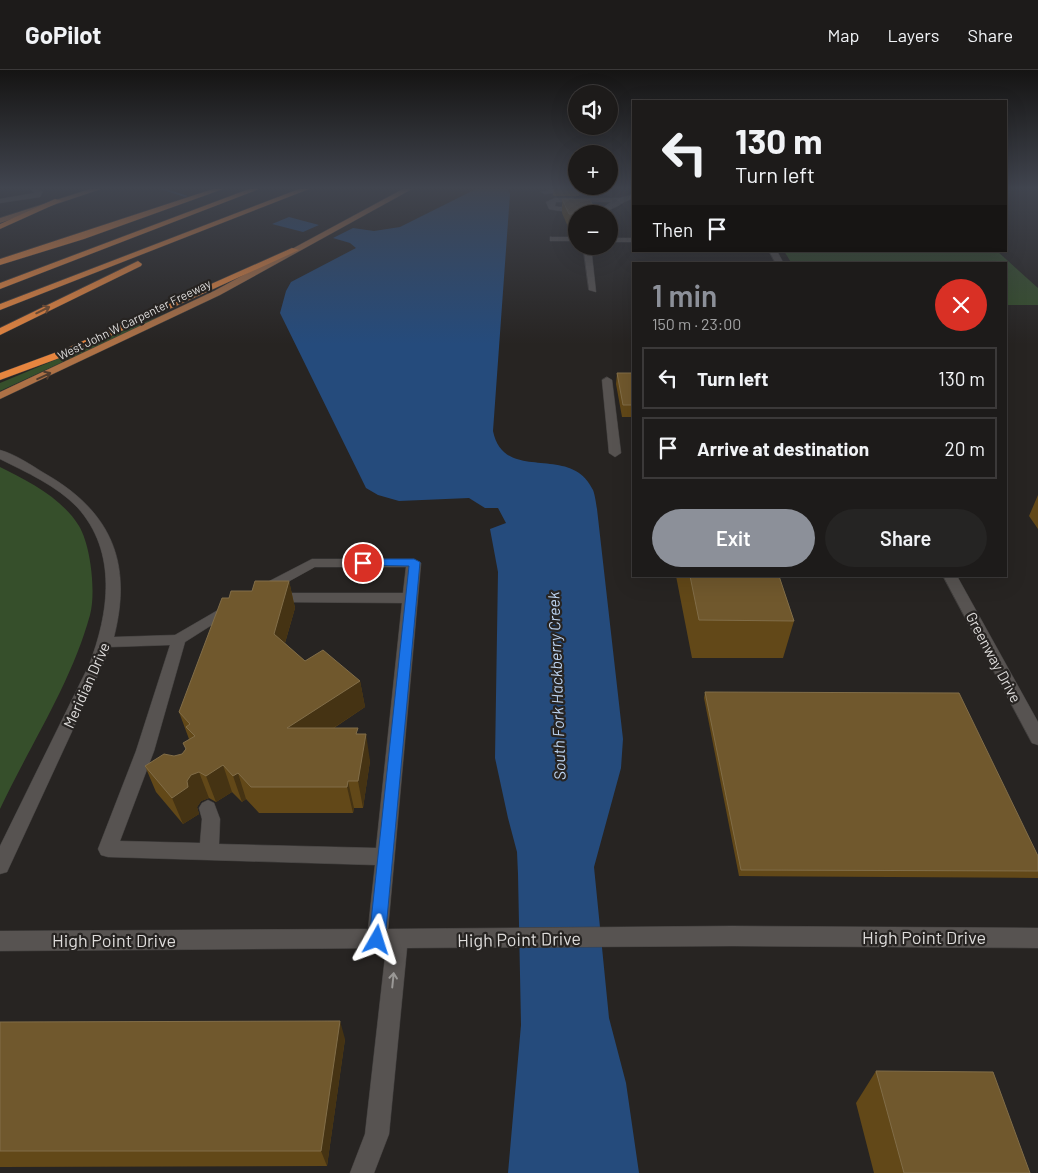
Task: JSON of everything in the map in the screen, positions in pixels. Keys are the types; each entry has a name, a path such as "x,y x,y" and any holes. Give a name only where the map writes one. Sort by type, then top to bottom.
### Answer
{"highway":[{"path":"0,262 68,240"},
{"path":"53,256 95,240"},
{"path":"0,286 120,240"},
{"path":"0,298 158,240"},
{"path":"0,307 168,240"},
{"path":"0,332 156,255 194,240"},
{"path":"0,376 69,351 295,250"}],"main road":[{"name":"West John W Carpenter Freeway","path":"0,396 158,323 313,240"}],"street":[{"path":"588,255 593,290"},
{"path":"607,380 615,453"},
{"name":"Meridian Drive","path":"0,454 43,478 81,504 102,532 113,561 115,590 107,642 0,866"},
{"path":"107,642 178,640 312,563 414,562 385,857 388,1020 377,1134 362,1173"},
{"name":"Greenway Drive","path":"951,577 1038,738"},
{"path":"253,596 410,598"},
{"path":"178,640 177,651 140,765 108,849 385,857"},
{"path":"140,765 158,769"},
{"path":"208,808 211,819 208,852"},
{"name":"High Point Drive","path":"0,941 646,937 1038,938"}],"green space":[{"path":"785,252 998,252 1038,288 1038,305 1007,305 1007,262 791,262"},
{"path":"186,305 0,391 0,383"},
{"path":"0,467 44,491 72,516 79,526 87,545 89,557 92,606 82,641 61,690 0,809"}],"water":[{"name":"South Fork Hackberry Creek","path":"341,240 507,240 493,431 500,447 510,456 524,461 555,464 570,468 583,476 593,490 596,502 623,739 621,768 594,867 609,1018 626,1083 639,1173 508,1173 521,1025 518,874 517,852 495,758 498,572 490,529 506,523 498,508 485,508 469,498 399,501 378,495 366,488 280,313 286,291 291,282 356,248 350,243"}],"building":[{"path":"617,373 632,373 632,405 623,405"},
{"path":"690,577 779,577 794,621 699,620"},
{"path":"255,581 289,581 274,634 305,661 323,650 360,681 287,728 358,728 356,734 366,734 358,781 348,781 347,787 251,787 238,773 233,776 223,765 206,776 199,772 191,775 187,781 188,787 172,798 145,766 164,754 174,756 182,754 186,749 183,743 195,736 186,727 190,724 179,712 222,598 229,598 231,591 252,591"},
{"path":"705,692 959,693 1038,856 1038,871 741,870"},
{"path":"340,1021 321,1151 0,1151 0,1022"},
{"path":"876,1071 993,1072 1030,1173 904,1173"}],"route":[{"path":"363,563 414,562 377,940"}]}
